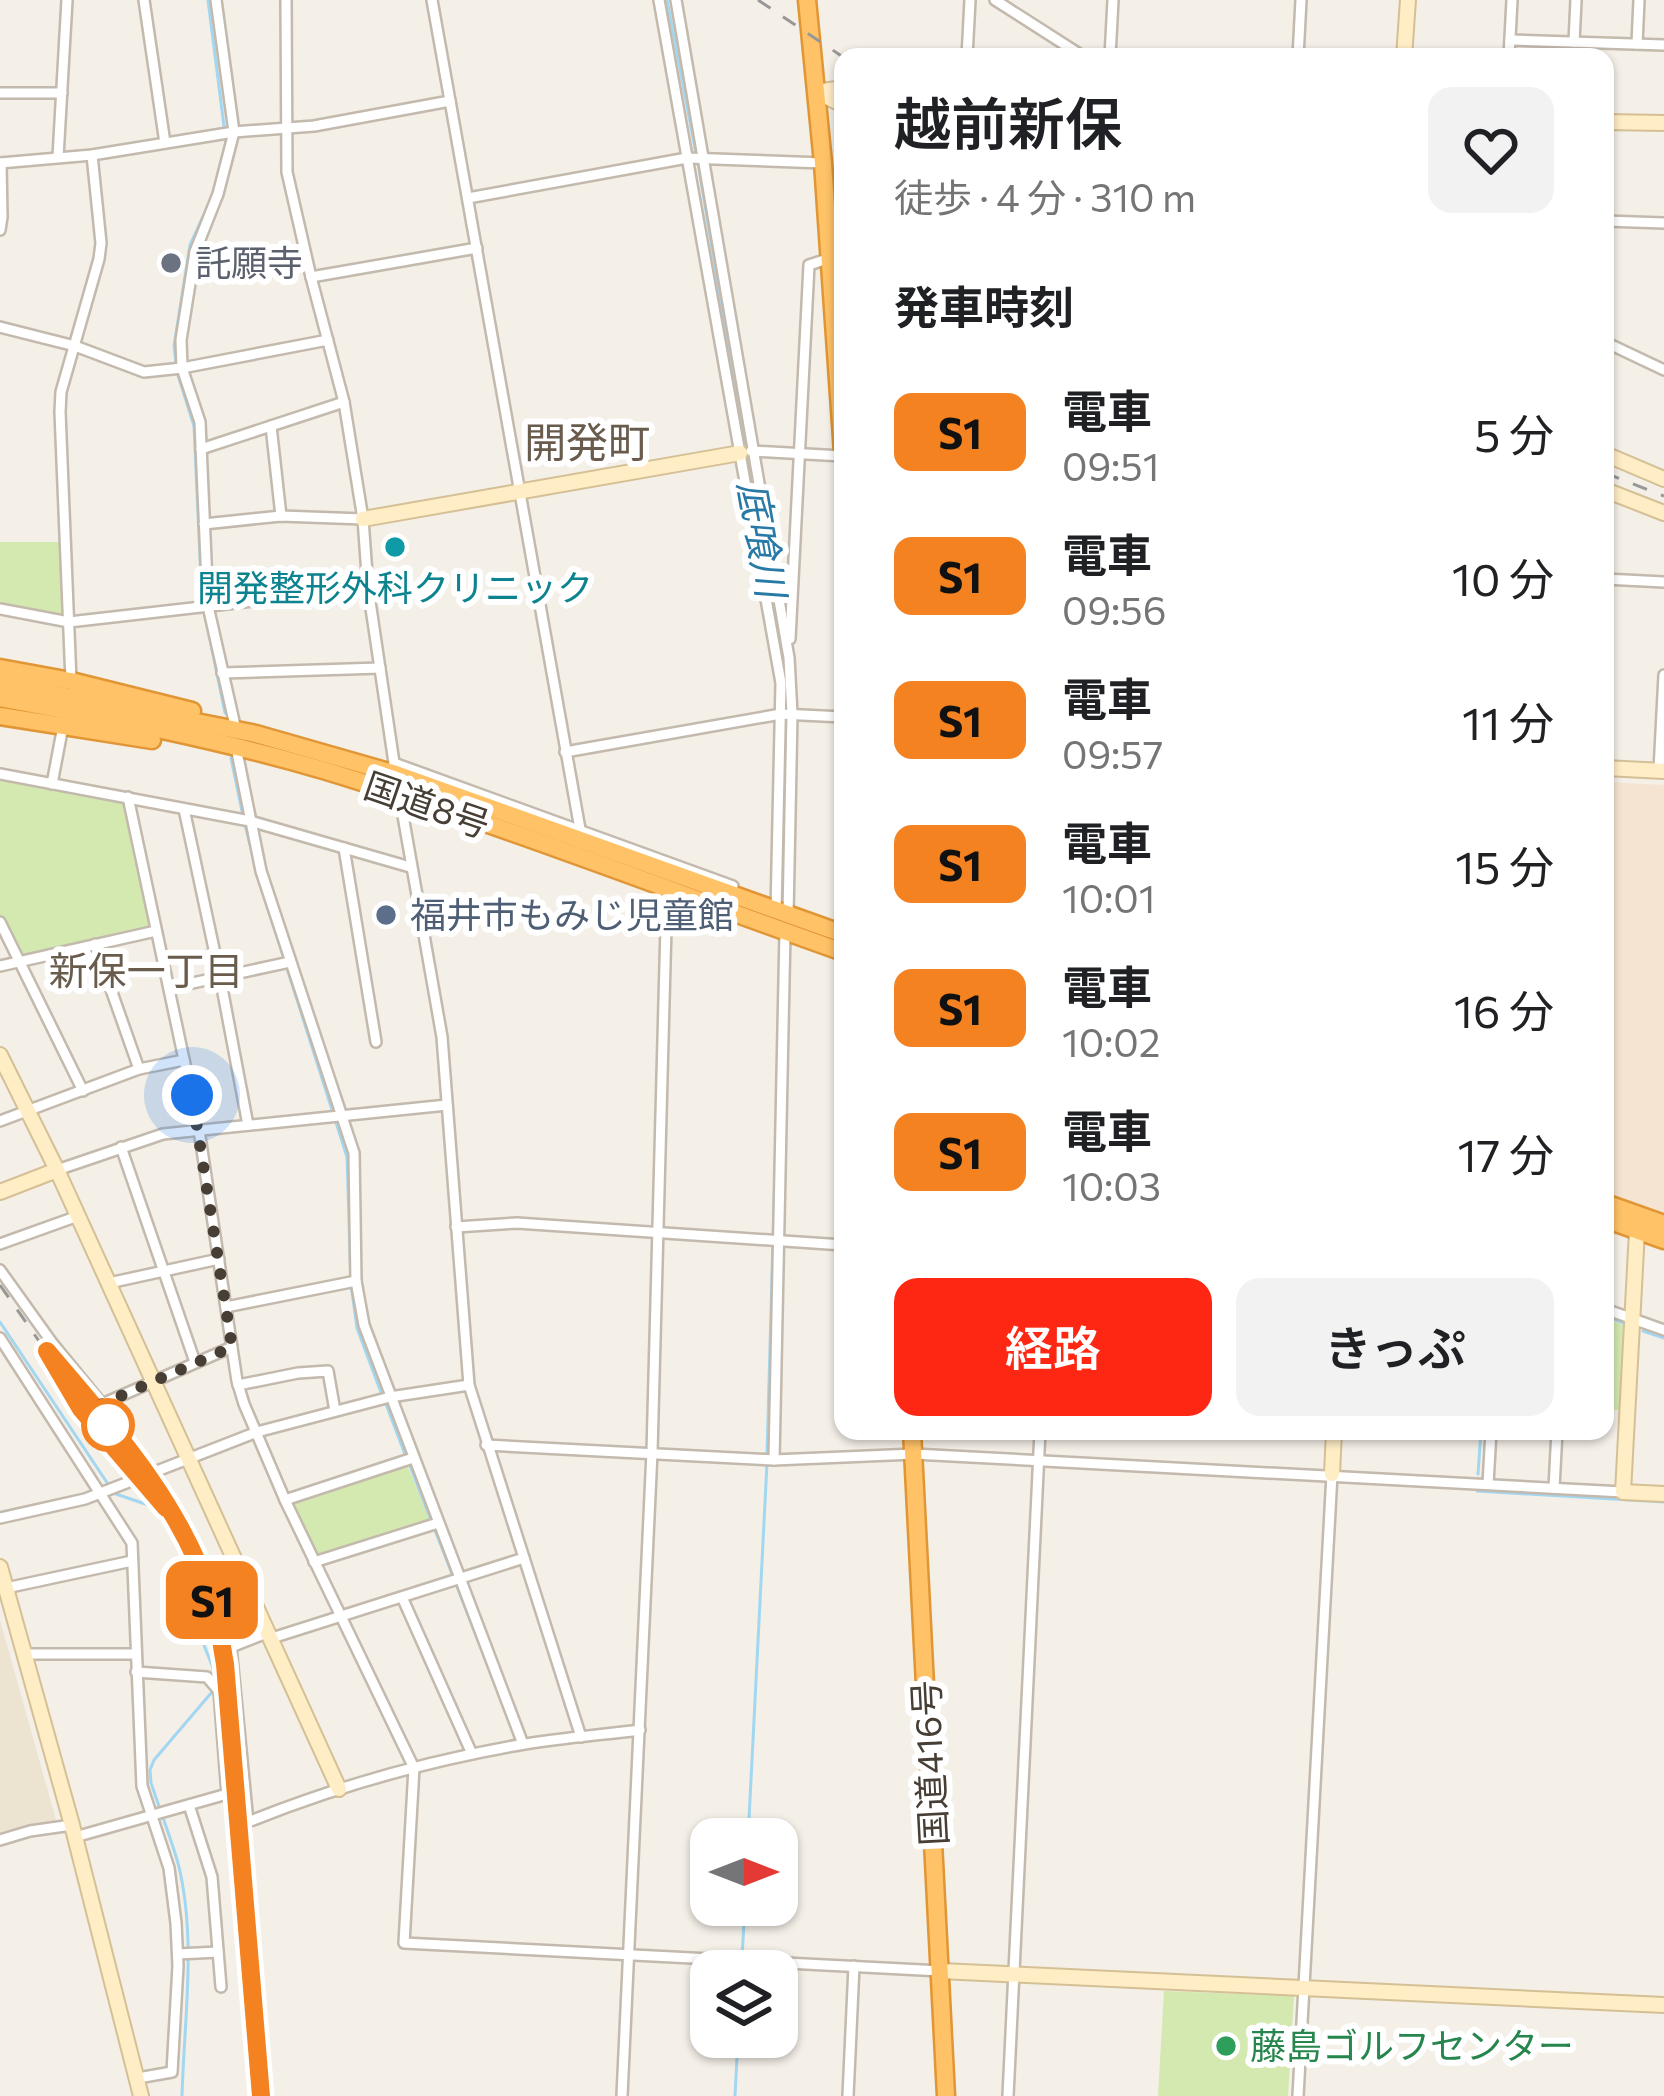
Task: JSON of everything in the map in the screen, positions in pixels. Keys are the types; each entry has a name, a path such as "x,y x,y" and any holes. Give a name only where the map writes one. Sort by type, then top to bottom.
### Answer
{"highway":[{"path":"807,0 834,319"},
{"path":"0,668 190,710 239,744"},
{"name":"国道8号","path":"0,683 239,744 399,794 667,890 783,913 834,946"},
{"name":"国道8号","path":"0,698 395,768 834,931"},
{"path":"0,716 201,748 239,744"},
{"path":"1614,1206 1664,1224"},
{"path":"1614,1222 1664,1240"},
{"name":"国道416号","path":"913,1440 946,2096"}],"street":[{"path":"58,157 67,0"},
{"path":"144,0 165,143"},
{"path":"216,0 235,132 195,252 181,340 182,368 200,422 208,606 261,871 354,1153 356,1281 364,1325 524,1744"},
{"path":"286,0 287,172 344,402 410,867 442,1037 469,1385 581,1737"},
{"path":"433,0 580,830"},
{"path":"659,0 789,658"},
{"path":"676,0 704,157 786,714"},
{"path":"967,48 970,0"},
{"path":"995,0 1070,48"},
{"path":"1110,48 1113,0"},
{"path":"1298,48 1300,0"},
{"path":"1405,48 1408,0"},
{"path":"1510,48 1512,0"},
{"path":"1574,42 1576,0"},
{"path":"1636,44 1639,0"},
{"path":"1510,40 1664,45"},
{"path":"816,92 834,89"},
{"path":"0,93 62,92"},
{"path":"816,92 834,101"},
{"path":"0,230 0,163 314,126 450,101"},
{"path":"1614,122 1664,124"},
{"path":"71,681 60,412 61,392 99,259 92,155"},
{"path":"468,198 687,158 823,164"},
{"path":"1614,221 1664,223"},
{"path":"311,277 477,248"},
{"path":"774,1460 786,714 809,265 830,258"},
{"path":"0,327 75,346 144,372 328,340"},
{"path":"1614,346 1664,370"},
{"path":"201,449 344,402"},
{"path":"271,426 281,516"},
{"path":"205,524 281,516 363,520 746,452 834,454"},
{"path":"1614,458 1664,479"},
{"path":"1614,494 1664,513"},
{"path":"1614,579 1664,581"},
{"path":"0,609 69,622 368,588"},
{"path":"222,673 380,668"},
{"path":"1614,768 1662,770 1664,675"},
{"path":"565,752 786,714 834,717"},
{"path":"52,784 63,726"},
{"path":"395,768 580,830 783,913"},
{"path":"0,774 250,821 410,867"},
{"path":"128,797 199,1130 238,1384 285,1500 414,1768 404,1943 1664,2005"},
{"path":"184,809 248,1125"},
{"path":"344,848 376,1042"},
{"path":"622,2096 652,1452 667,890"},
{"path":"0,922 83,1090"},
{"path":"0,966 156,931"},
{"path":"95,944 139,1069"},
{"path":"169,988 290,962"},
{"path":"0,1054 190,1457 339,1789"},
{"path":"0,1121 139,1069 184,1060"},
{"path":"0,1192 152,1136 447,1105"},
{"path":"122,1147 195,1363"},
{"path":"0,1244 78,1216"},
{"path":"456,1227 517,1223 834,1243"},
{"path":"1624,1492 1637,1231"},
{"path":"109,1283 219,1259"},
{"path":"0,1270 102,1404 232,1347"},
{"path":"226,1307 356,1281"},
{"path":"1614,1312 1664,1330"},
{"path":"0,1338 132,1543 142,1786 169,1868 178,1954 172,2072 137,2078"},
{"path":"238,1384 328,1371 335,1411"},
{"path":"0,1517 85,1499 256,1432 390,1396 469,1385"},
{"path":"1008,2096 1040,1440"},
{"path":"1298,2096 1334,1440"},
{"path":"1488,1484 1490,1440"},
{"path":"1554,1488 1557,1440"},
{"path":"486,1444 774,1460 914,1454 1664,1494"},
{"path":"285,1500 413,1458"},
{"path":"314,1562 438,1523"},
{"path":"524,1558 231,1647 248,1822 339,1789 472,1754 640,1730"},
{"path":"6,1588 132,1561"},
{"path":"0,1567 141,2096"},
{"path":"402,1597 472,1754"},
{"path":"25,1654 135,1654"},
{"path":"0,1840 74,1831 227,1794 219,1691 207,1677 136,1672"},
{"path":"189,1805 212,1877 221,1987"},
{"path":"178,1954 218,1952"},
{"path":"848,2096 854,1966"}],"shaded area":[{"path":"1614,782 1664,785 1664,1213 1614,1195"},
{"path":"0,1620 56,1820 0,1835"}],"green space":[{"path":"0,542 66,542 69,618 0,608"},
{"path":"0,774 128,797 156,931 19,961 0,922"},
{"path":"1614,1321 1626,1326 1622,1410 1614,1410"},
{"path":"405,1460 431,1522 314,1562 286,1502"},
{"name":"藤島ゴルフセンター","path":"1164,1991 1294,1996 1288,2096 1158,2096"}],"waterway":[{"path":"176,363 174,346 190,245 213,195 226,142 208,0"},
{"name":"底喰川","path":"667,0 696,154"},
{"name":"底喰川","path":"698,163 785,668"},
{"path":"177,372 194,426 202,601 225,713"},
{"name":"底喰川","path":"783,902 787,720"},
{"path":"231,758 243,816"},
{"path":"245,825 256,868"},
{"path":"258,877 347,1157 357,1328 382,1395"},
{"path":"767,1454 777,1097"},
{"path":"1614,1319 1624,1323"},
{"path":"0,1322 108,1484"},
{"path":"1643,1331 1664,1338"},
{"path":"386,1404 406,1457"},
{"path":"1478,1474 1480,1440"},
{"path":"749,1818 767,1463"},
{"path":"410,1466 516,1738"},
{"path":"1477,1491 1664,1502"},
{"path":"116,1494 154,1507 167,1519 187,1559 187,1602 213,1677"},
{"path":"182,2096 187,1920 178,1863 150,1770 212,1687"},
{"path":"742,1950 744,1926"},
{"path":"735,2096 737,2058"}],"railway":[{"path":"758,0 834,51"},
{"path":"1614,477 1664,496"},
{"path":"0,1285 55,1364"},
{"path":"47,1351 163,1498 198,1564 214,1608 225,1664 261,2096"}],"train":[{"name":"S1","path":"166,1508 81,1409 47,1351 159,1490 212,1601 225,1664 261,2096"}],"place":[{"name":"託願寺","path":"171,263"},
{"name":"開発整形外科クリニック","path":"395,547"},
{"name":"福井市もみじ児童館","path":"386,915"},
{"name":"藤島ゴルフセンター","path":"1226,2046"}],"district":[{"name":"開発町","path":"587,443"},
{"name":"新保一丁目","path":"146,971"}],"route":[{"path":"108,1425 102,1404 232,1347 192,1095"}]}
